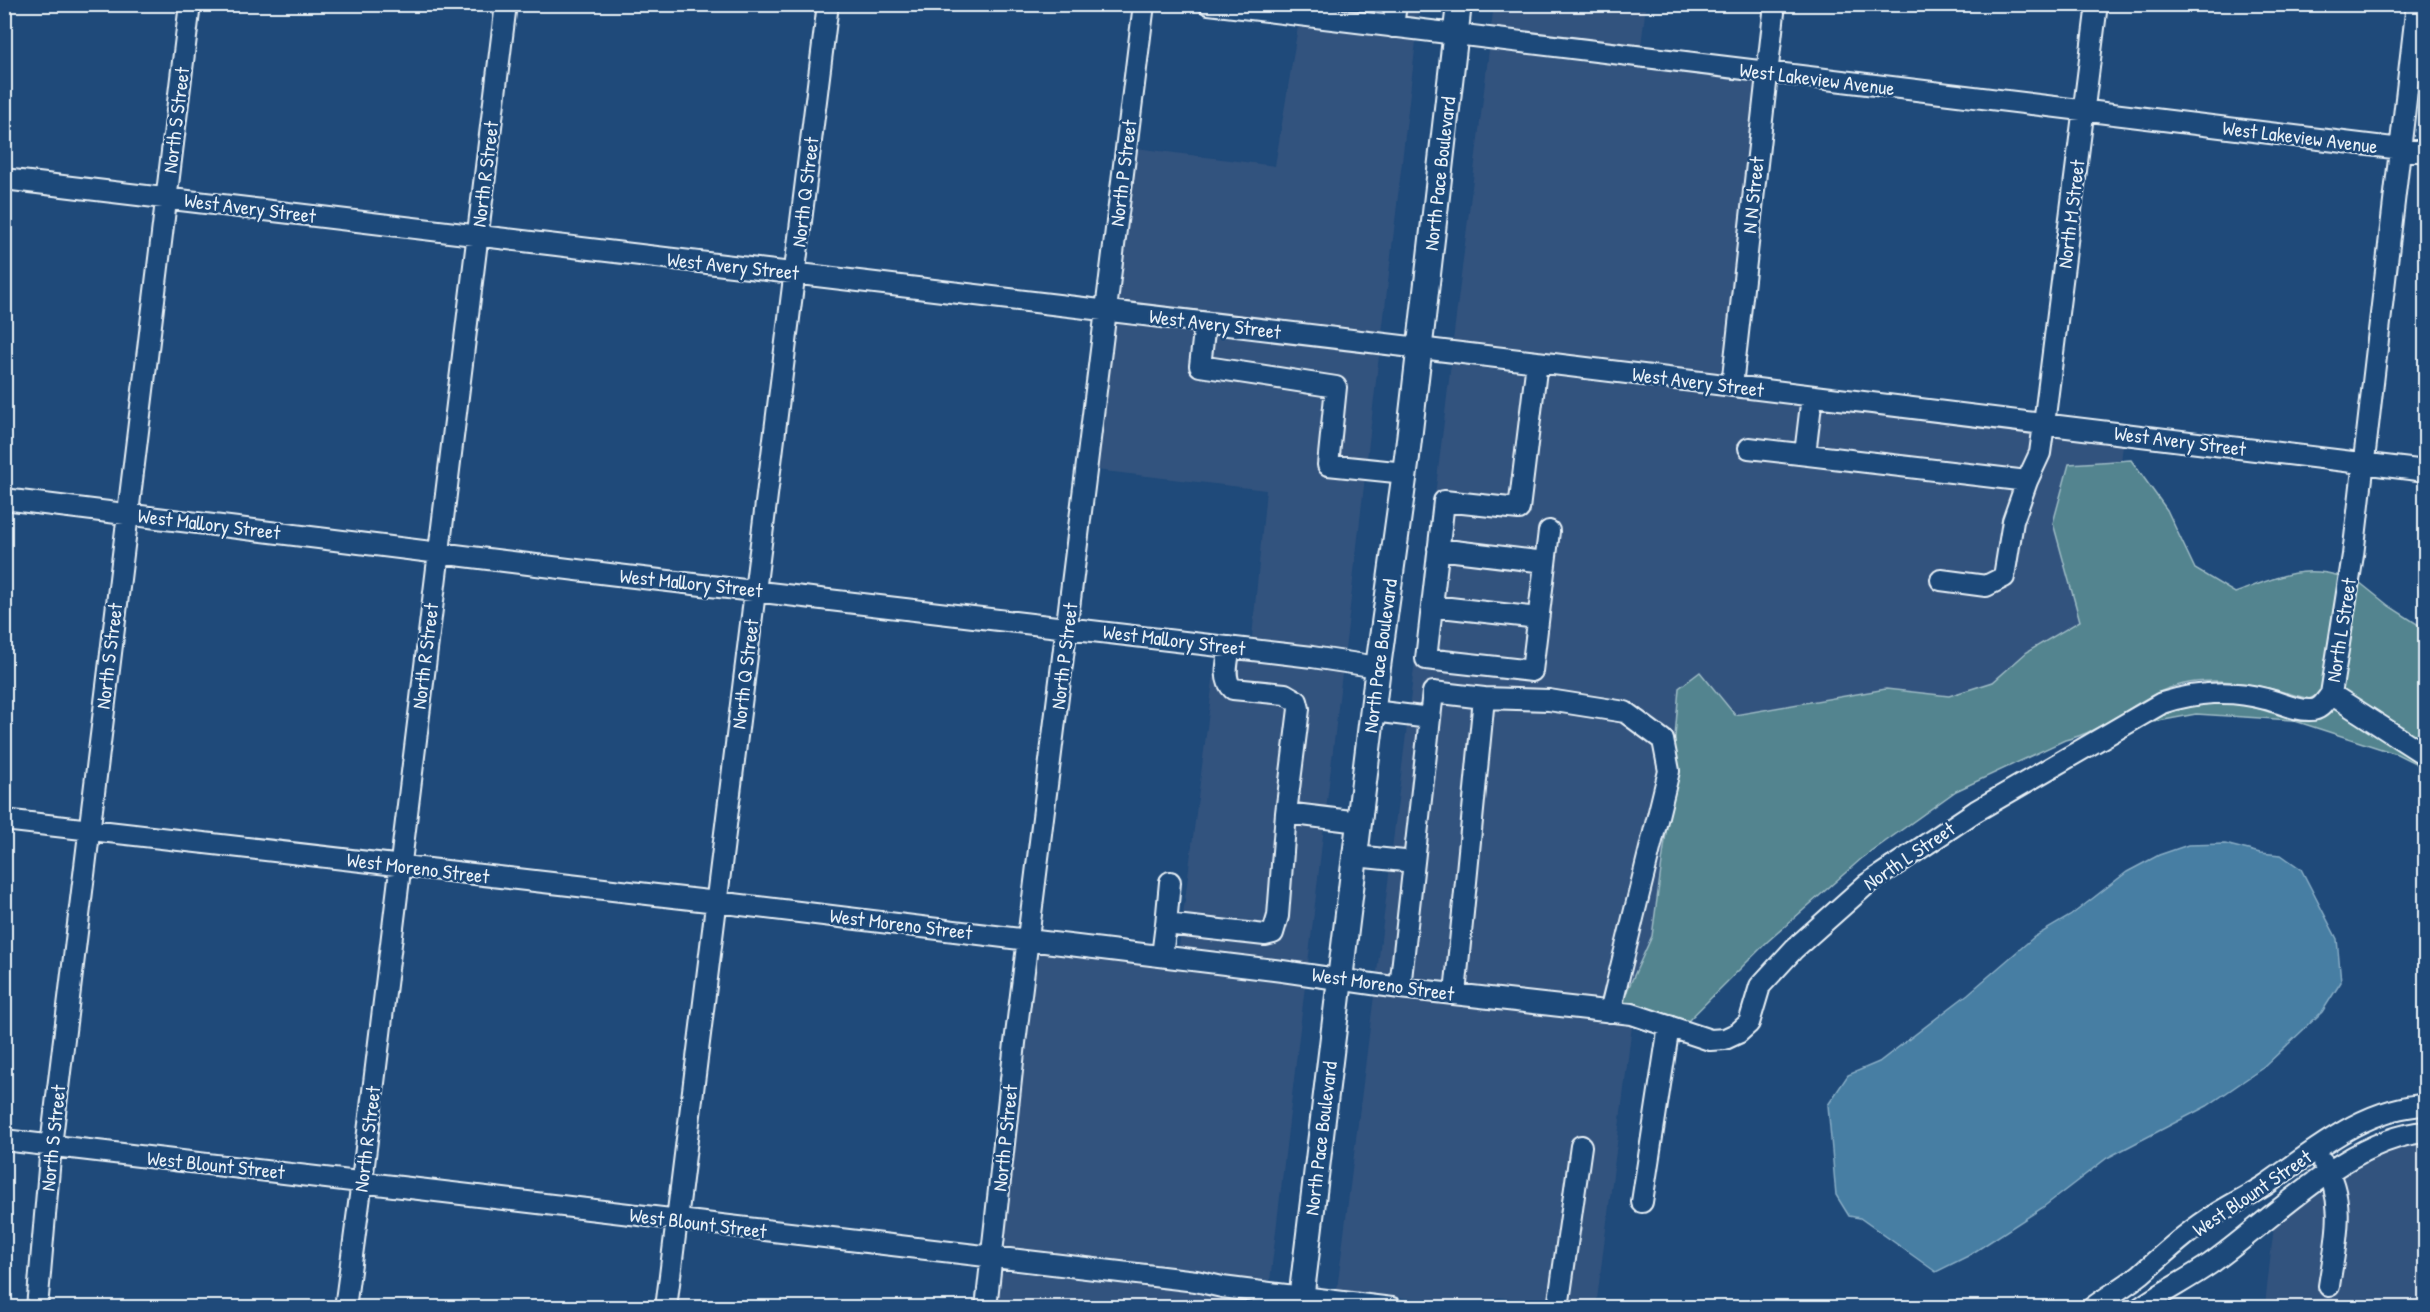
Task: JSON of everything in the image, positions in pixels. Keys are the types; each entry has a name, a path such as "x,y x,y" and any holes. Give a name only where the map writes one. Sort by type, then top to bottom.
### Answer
{"main road":[{"name":"North Pace Boulevard","path":"1301,1302 1378,667 1405,473 1459,4"}],"street":[{"name":"North S Street","path":"37,1308 51,1146 190,4"},
{"name":"North R Street","path":"345,1308 506,4"},
{"name":"North Q Street","path":"666,1308 828,4"},
{"name":"North P Street","path":"986,1308 1028,940 1144,4"},
{"name":"West Lakeview Avenue","path":"1209,4 1279,9 1455,35 2426,152"},
{"path":"1394,27 1396,4"},
{"name":"N N Street","path":"1732,386 1775,4"},
{"name":"North M Street","path":"1941,580 1986,586 2004,577 2013,521 2040,453 2097,4"},
{"name":"North L Street","path":"1760,986 1794,948 1867,884 1976,811 2162,703 2187,695 2216,691 2254,695 2308,711 2319,709 2331,693 2353,555 2417,4"},
{"name":"West Avery Street","path":"4,179 1537,362 2426,471"},
{"path":"1205,323 1200,366 1336,387 1328,465 1405,473"},
{"path":"1537,362 1519,509 1444,501 1426,659 1532,671 1549,531"},
{"path":"1805,454 1812,396"},
{"path":"1749,448 2027,481"},
{"name":"West Mallory Street","path":"4,499 1230,647 1378,667"},
{"path":"1438,549 1545,562"},
{"path":"1432,606 1538,618"},
{"path":"1166,924 1265,935 1273,933 1278,916 1286,813 1299,709 1297,701 1285,694 1233,689 1226,677 1230,647"},
{"path":"1400,988 1433,692 1484,698 1549,700 1624,712 1663,740 1669,771 1610,1012"},
{"path":"2331,693 2426,757"},
{"path":"1455,994 1484,698"},
{"path":"1373,711 1430,718"},
{"path":"1286,813 1359,822"},
{"name":"West Moreno Street","path":"4,820 717,902 1162,956 1400,988 1632,1014 1704,1039 1725,1039 1738,1033 1749,1023 1760,986"},
{"path":"1355,856 1414,862"},
{"path":"1162,956 1170,882"},
{"path":"1642,1202 1669,1026"},
{"name":"West Blount Street","path":"2092,1308 2139,1275 2164,1252 2217,1214 2241,1201 2315,1150 2370,1118 2393,1110 2426,1105"},
{"name":"West Blount Street","path":"2140,1308 2209,1265 2262,1222 2330,1173 2378,1145 2412,1133 2426,1132"},
{"name":"West Blount Street","path":"4,1140 1196,1281 1301,1302 1392,1308"},
{"path":"1558,1308 1581,1146"},
{"path":"2315,1150 2330,1173 2337,1191 2339,1219 2329,1286"}],"shaded area":[{"path":"1494,4 1646,5 1641,46 1491,28"},
{"path":"1302,5 1420,5 1418,19"},
{"path":"1298,27 1416,41 1382,333 1117,301 1136,148 1275,166"},
{"path":"1489,50 1756,83 1723,373 1453,341"},
{"path":"1114,323 1379,355 1345,650 1252,638 1266,490 1096,470"},
{"path":"1451,364 2123,445 2121,461 2069,464 2053,522 2080,621 2027,652 1993,682 1949,696 1886,689 1735,715 1700,672 1679,688 1669,811 1652,936 1622,1002 1377,973"},
{"path":"1216,657 1342,673 1308,963 1179,947"},
{"path":"2225,844 2260,853 2281,855 2301,869 2337,939 2341,982 2322,1012 2264,1067 2207,1106 2107,1158 2042,1208 1968,1256 1936,1272 1860,1218 1849,1216 1836,1195 1828,1105 1848,1075 1879,1062 1968,994 2034,937 2070,916 2127,872 2159,855 2188,845"},
{"path":"1036,952 1305,986 1270,1281 1224,1276 1197,1269 1003,1248"},
{"path":"1374,996 1632,1026 1596,1307 1548,1307 1500,1297 1463,1304 1457,1301 1456,1304 1337,1290"},
{"path":"2414,1144 2425,1144 2425,1307 2287,1308 2265,1305 2274,1226 2352,1171 2381,1155"},
{"path":"1001,1271 1194,1292 1267,1304 1266,1307 996,1307"}],"green space":[{"path":"2131,460 2167,510 2195,569 2235,593 2274,578 2299,572 2340,576 2320,694 2309,699 2251,685 2213,681 2174,686 2155,694 2089,732 2065,740 1956,791 1861,859 1767,942 1688,1021 1634,1003 1622,1002 1652,936 1669,811 1679,688 1700,672 1735,715 1886,689 1949,696 1993,682 2027,652 2080,621 2053,523 2069,464"},
{"path":"2359,582 2389,606 2425,629 2425,768 2397,754 2292,720 2196,714 2148,723 2182,708 2210,703 2244,705 2302,721 2319,720 2330,714 2340,696"}]}
